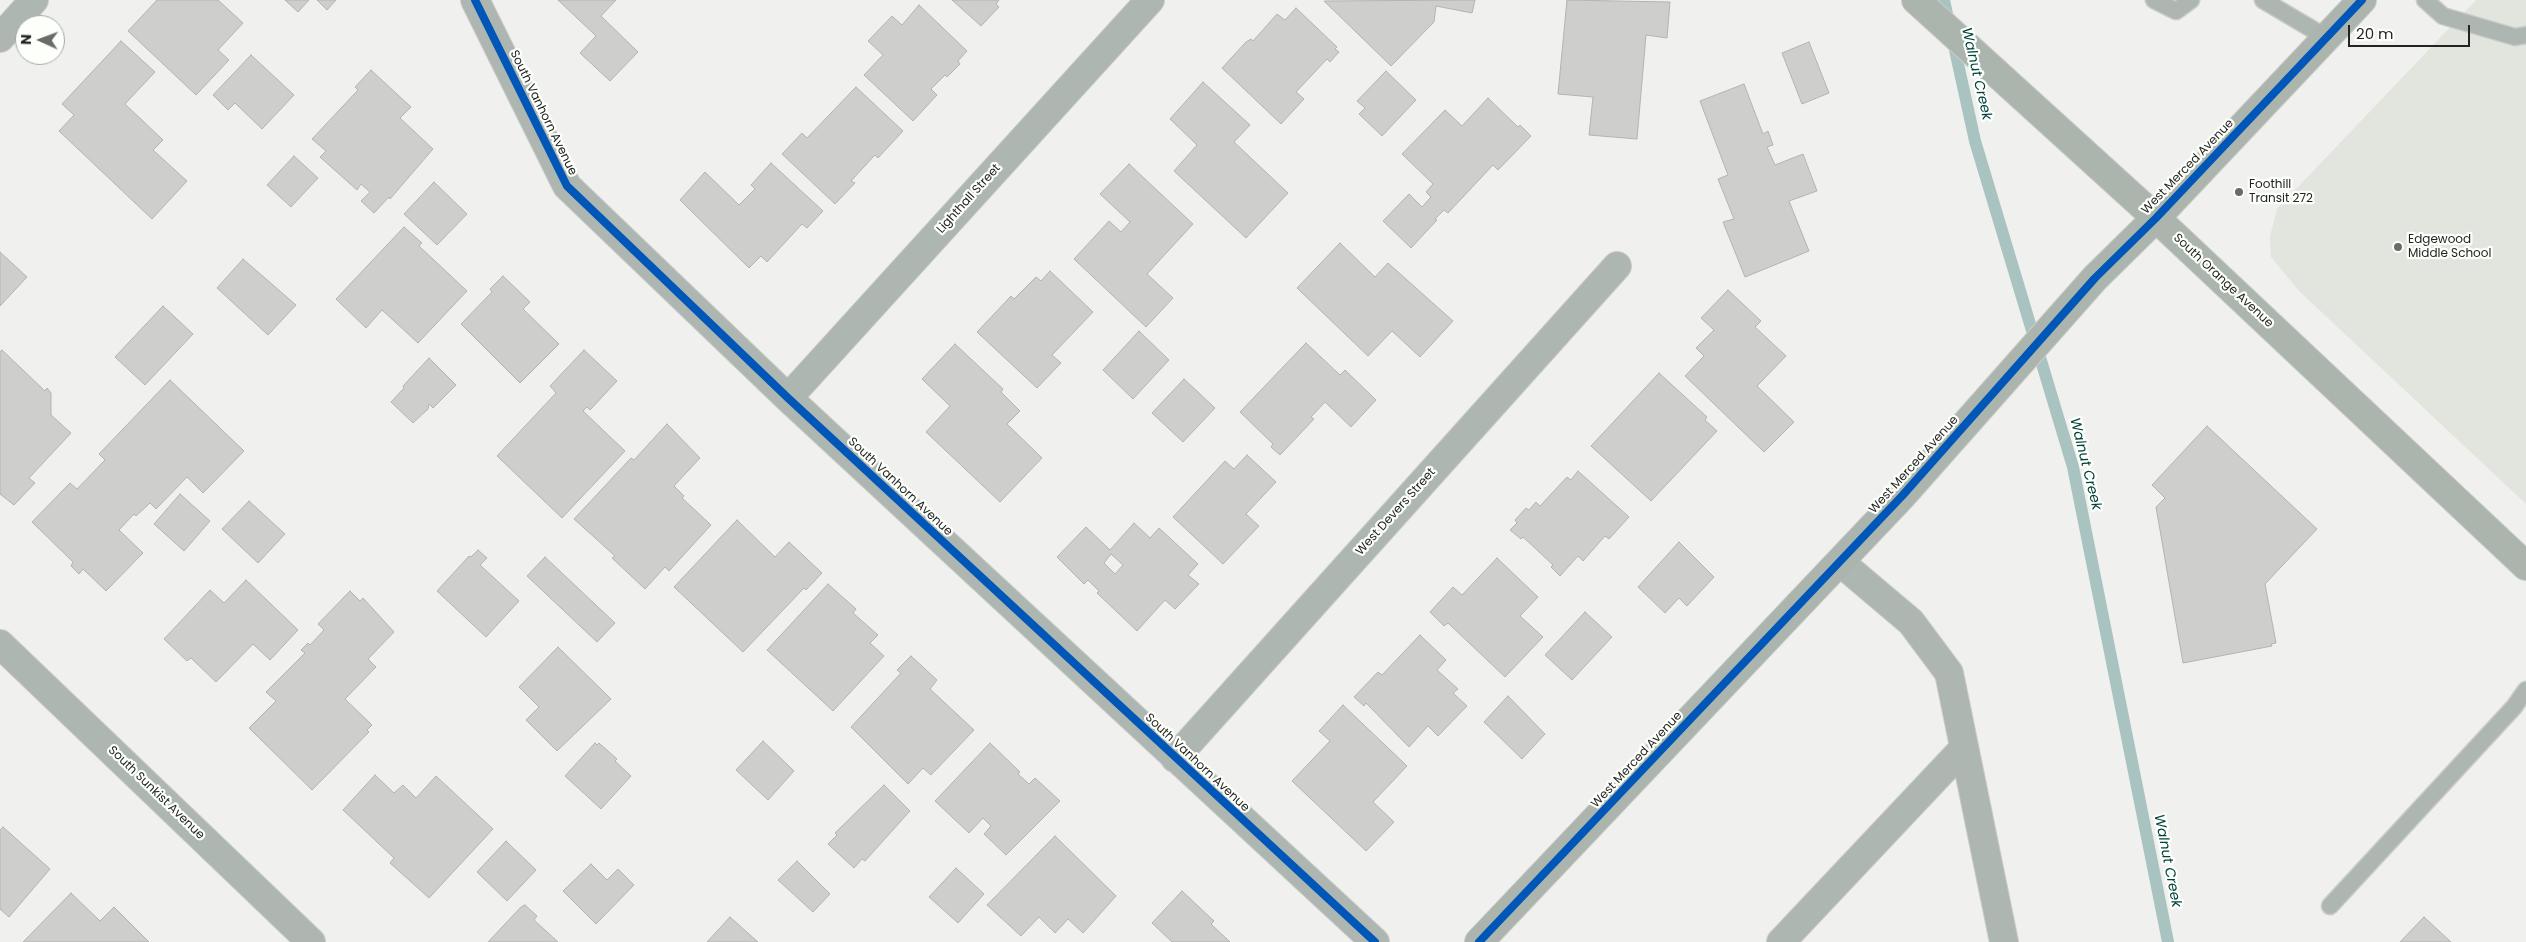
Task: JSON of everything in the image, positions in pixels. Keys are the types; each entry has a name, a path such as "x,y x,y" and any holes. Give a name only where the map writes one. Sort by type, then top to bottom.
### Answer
{"street":[{"path":"0,38 34,0"},
{"name":"South Vanhorn Avenue","path":"475,0 567,186 788,398 1375,942"},
{"name":"Lighthall Street","path":"788,398 1150,0"},
{"name":"South Orange Avenue","path":"1916,0 2156,218 2526,566"},
{"name":"West Merced Avenue","path":"1479,942 1902,496 2095,278 2156,218 2362,0"},
{"name":"West Devers Street","path":"1175,758 1617,266"},
{"path":"1840,562 1911,622 1949,672 2004,942"},
{"name":"South Sunkist Avenue","path":"0,644 311,942"},
{"path":"1781,942 1964,748"}],"lane":[{"path":"2154,0 2176,11 2191,0"},
{"path":"2263,0 2327,38"},
{"path":"2425,0 2443,16 2515,37 2526,35"},
{"path":"2330,906 2514,707 2526,690"}],"shaded area":[{"name":"Edgewood Middle School","path":"2476,0 2526,0 2526,504 2299,291 2271,257 2270,236 2277,209"}],"building":[{"path":"157,0 218,0 243,23 218,50 229,60 196,95 128,31"},
{"path":"285,0 309,0 298,12"},
{"path":"317,0 336,0 327,10"},
{"path":"558,0 616,0 601,16 638,52 610,81 580,53 596,36"},
{"path":"952,0 999,0 996,4 999,7 981,26"},
{"path":"1475,0 1472,13 1436,6 1434,22 1391,66 1324,1"},
{"path":"1567,0 1670,2 1667,38 1646,35 1637,139 1589,135 1593,97 1558,94"},
{"path":"919,5 967,51 958,61 960,64 931,89 937,95 913,121 864,75 883,55 868,41 892,16 902,25"},
{"path":"1296,8 1337,47 1335,49 1339,52 1330,62 1327,59 1296,92 1304,99 1281,124 1222,68 1246,42 1251,39 1253,41 1277,14 1285,20"},
{"path":"121,41 155,72 125,104 163,140 153,150 187,181 152,219 59,131 74,115 62,104"},
{"path":"1809,42 1829,93 1802,104 1782,53"},
{"path":"251,55 294,95 262,129 235,103 228,110 213,95"},
{"path":"371,70 411,107 400,118 433,149 390,199 389,197 374,213 361,201 370,192 361,184 357,190 320,157 326,151 312,139 358,90 355,87"},
{"path":"1386,71 1416,100 1382,136 1359,114 1365,108 1357,101"},
{"path":"1203,82 1250,125 1234,142 1288,193 1246,238 1174,171 1197,145 1170,119"},
{"path":"1744,84 1763,134 1768,131 1773,145 1767,147 1775,165 1803,154 1817,191 1789,201 1809,251 1745,277 1723,222 1734,219 1718,179 1728,175 1700,101"},
{"path":"856,87 903,131 878,158 875,155 851,181 855,183 835,204 782,154 802,133 807,138"},
{"path":"1488,98 1518,127 1520,125 1531,136 1498,170 1493,165 1448,213 1444,210 1411,248 1383,221 1409,194 1422,207 1431,197 1426,192 1433,184 1402,154 1445,110 1462,126"},
{"path":"294,156 318,178 291,207 267,185"},
{"path":"771,163 823,211 807,228 802,224 767,262 761,256 749,268 680,200 705,172 739,205 755,189 751,185"},
{"path":"1129,164 1193,224 1147,274 1173,298 1146,327 1074,259 1109,221 1121,232 1130,222 1100,194"},
{"path":"434,182 467,214 437,245 404,214"},
{"path":"404,227 422,243 419,246 467,291 418,343 382,310 366,328 336,299"},
{"path":"1340,243 1375,277 1388,263 1453,321 1420,357 1392,331 1368,356 1297,288"},
{"path":"0,252 27,277 0,306"},
{"path":"243,259 296,305 268,335 217,288"},
{"path":"1050,271 1093,312 1052,355 1061,363 1037,388 977,332 1011,296 1014,299 1036,277 1041,281"},
{"path":"503,276 530,302 523,309 559,344 520,383 461,324 492,292 490,289"},
{"path":"1728,290 1761,321 1755,327 1786,356 1757,386 1794,422 1764,452 1685,376 1704,356 1696,348 1714,330 1701,318"},
{"path":"163,306 193,334 145,385 115,357"},
{"path":"1139,331 1169,360 1133,399 1103,370"},
{"path":"1306,343 1340,375 1345,370 1376,400 1351,427 1325,402 1311,417 1314,419 1280,455 1271,447 1273,444 1240,412"},
{"path":"955,344 1003,389 1001,392 1020,411 1007,424 1042,458 1000,502 926,432 950,406 922,379"},
{"path":"2,350 45,391 47,388 51,393 51,415 71,433 29,478 35,483 14,505 0,494 0,352"},
{"path":"584,350 617,381 590,410 587,407 583,411 625,451 562,518 497,456 556,393 550,386"},
{"path":"429,358 456,385 433,408 429,404 428,409 413,423 391,402"},
{"path":"1659,373 1707,417 1705,420 1717,431 1651,501 1591,446"},
{"path":"1184,379 1215,408 1183,442 1152,413"},
{"path":"170,380 244,451 203,493 187,477 156,509 150,503 136,516 134,514 119,530 143,553 106,591 83,569 79,574 71,566 73,562 32,522 70,483 77,489 105,460 99,454"},
{"path":"667,424 700,458 674,486 684,496 682,498 711,525 669,571 665,567 645,589 612,558 615,556 574,519 631,458 634,460"},
{"path":"2207,426 2317,529 2265,584 2276,643 2271,644 2272,646 2183,663 2156,507 2165,498 2152,485"},
{"path":"1247,455 1276,482 1246,514 1259,526 1223,564 1173,517 1225,461 1234,469"},
{"path":"1578,471 1629,517 1609,539 1605,536 1583,561 1578,556 1560,576 1551,567 1553,565 1523,537 1521,539 1510,530 1517,523 1515,520 1526,508 1529,510 1536,502 1540,506 1567,477 1571,480"},
{"path":"180,494 210,521 184,551 154,524"},
{"path":"249,501 285,534 258,563 222,529"},
{"path":"737,520 775,557 789,542 822,573 806,590 804,588 743,652 674,587"},
{"path":"1134,523 1150,538 1159,528 1198,564 1188,575 1199,584 1175,609 1165,600 1137,631 1097,593 1099,591 1088,580 1084,584 1057,557 1086,527 1110,550","holes":["1111,554 1123,565 1115,574 1104,563"]},
{"path":"1679,542 1714,577 1687,606 1679,598 1665,613 1638,587"},
{"path":"478,550 487,558 480,565 519,601 486,637 437,591 469,556 471,557"},
{"path":"545,557 615,623 597,642 527,576"},
{"path":"1497,558 1538,597 1520,616 1543,637 1505,677 1448,623 1444,626 1430,612 1453,587 1462,595"},
{"path":"246,580 298,630 270,660 253,644 216,682 191,658 187,661 164,639 210,590 224,603"},
{"path":"828,584 856,609 853,613 878,635 870,643 884,656 833,711 767,650"},
{"path":"350,591 360,601 363,598 394,632 368,659 376,667 345,699 372,725 367,730 369,732 312,790 249,728 276,701 266,692 305,653 301,650 308,643 310,645 324,630 318,624"},
{"path":"1585,612 1612,637 1572,680 1545,655"},
{"path":"1420,635 1446,660 1437,670 1458,689 1453,693 1467,706 1438,736 1428,726 1409,747 1366,703 1364,706 1354,697 1378,672 1382,675"},
{"path":"558,647 611,699 557,751 526,720 539,707 519,687"},
{"path":"911,656 937,680 930,689 974,730 931,775 923,768 908,784 851,727 901,673 897,670"},
{"path":"1508,696 1545,734 1522,759 1484,722"},
{"path":"1343,705 1407,766 1373,802 1394,822 1366,851 1292,781 1330,741 1319,731"},
{"path":"763,741 794,771 768,800 736,770"},
{"path":"595,743 597,745 599,743 617,759 615,761 631,776 601,809 565,776"},
{"path":"990,743 1020,772 1018,774 1029,784 1035,778 1060,801 1006,855 984,834 991,826 983,818 969,833 935,801"},
{"path":"375,775 394,793 403,785 416,798 436,776 493,829 429,898 390,863 394,858 343,810"},
{"path":"884,785 910,811 865,861 862,859 854,868 828,844 837,835 835,833"},
{"path":"3,827 50,869 9,917 0,909 0,830"},
{"path":"1055,836 1116,896 1083,933 1068,919 1055,933 1039,917 1021,936 987,905"},
{"path":"506,841 536,870 507,901 477,872"},
{"path":"797,861 830,894 813,912 778,880"},
{"path":"591,864 607,880 618,869 634,885 596,924 563,891"},
{"path":"956,868 984,894 958,923 929,897"},
{"path":"1182,891 1214,921 1211,924 1230,942 1172,942 1152,923"},
{"path":"71,893 100,921 114,907 149,942 23,942"},
{"path":"525,905 537,916 534,920 558,942 488,942 521,907"},
{"path":"730,917 758,942 707,942"},
{"path":"2424,917 2451,942 2400,942"}],"waterway":[{"name":"Walnut Creek","path":"1944,0 1975,141 2073,467 2168,942"}],"cycle path":[{"path":"475,0 567,186 788,398 1375,942"},
{"path":"1479,942 1902,496 2095,278 2156,218 2362,0"}],"place":[{"name":"Foothill Transit 272","path":"2239,192"},
{"name":"Edgewood Middle School","path":"2398,247"}]}
